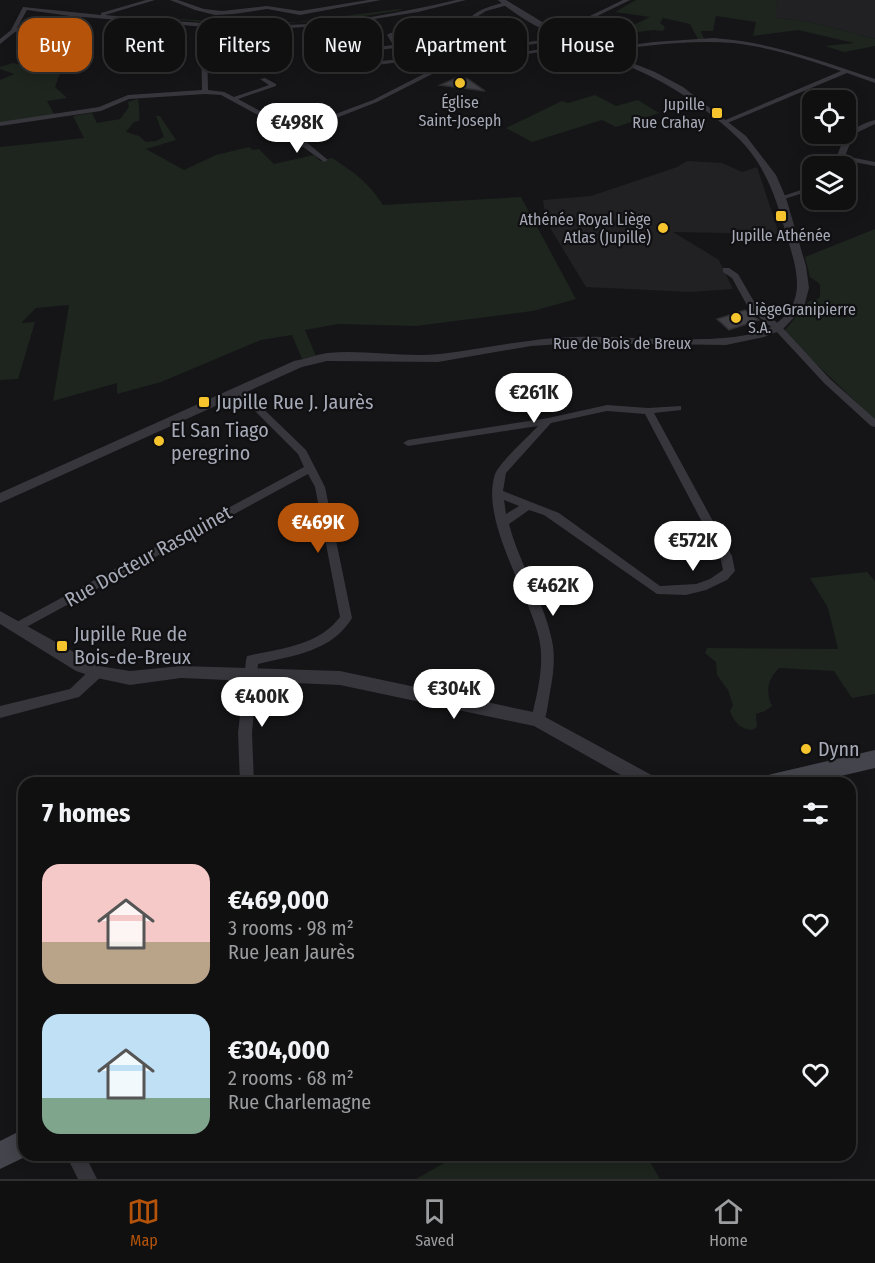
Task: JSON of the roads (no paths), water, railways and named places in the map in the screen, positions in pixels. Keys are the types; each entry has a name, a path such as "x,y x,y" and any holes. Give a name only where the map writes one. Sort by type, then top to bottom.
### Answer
{"main road":[{"path":"798,777 875,759"},
{"path":"0,1155 18,1146"}],"street":[{"path":"0,42 13,31 25,8 24,0"},
{"path":"13,31 94,16 152,0"},
{"path":"173,0 201,11 222,14 235,12 258,2 284,3 300,13"},
{"path":"287,16 378,0"},
{"path":"378,18 422,11 463,0"},
{"path":"590,18 627,0"},
{"path":"471,18 502,1"},
{"name":"Rue de Bois de Breux","path":"502,1 539,24"},
{"path":"25,8 197,27"},
{"path":"422,11 430,14"},
{"path":"636,47 716,40 757,46 875,81"},
{"name":"Rue de Bois de Breux","path":"0,498 298,364 327,357 438,358 531,343 577,340 726,342 760,335 778,328 798,307 804,288 801,266 781,198 771,175 757,154 725,122 671,84 636,69"},
{"path":"725,122 847,71"},
{"path":"205,72 205,92"},
{"path":"0,124 101,109 128,97 205,92 222,93 286,128 299,130 375,101 432,72"},
{"path":"233,99 274,85 263,79"},
{"path":"842,156 846,138 860,126 875,122"},
{"path":"299,130 303,142 324,160"},
{"path":"856,161 875,164"},
{"path":"781,198 802,191"},
{"path":"726,270 735,276 752,307 778,328 827,381 875,424"},
{"path":"238,390 302,452 320,487 346,618 339,630 314,645 252,660 245,732 247,777"},
{"path":"408,443 548,421 607,408 648,411 677,408"},
{"path":"496,492 555,516 657,590 674,592 721,581 729,571 726,556 648,411"},
{"path":"538,720 546,675 545,639 497,506 496,482 501,472 548,421"},
{"path":"512,426 521,430 525,444"},
{"name":"Rue Docteur Rasquinet","path":"18,627 310,468"},
{"path":"502,522 527,506"},
{"path":"0,617 82,666 97,672 130,678 181,672 340,678 538,720 640,777"},
{"path":"0,712 74,693 97,672"},
{"path":"78,1161 88,1179"}],"place":[{"name":"Église Saint-Joseph","path":"460,83"},
{"name":"Jupille Rue Crahay","path":"717,113"},
{"name":"Jupille Athénée","path":"781,216"},
{"name":"Athénée Royal Liège Atlas (Jupille)","path":"663,228"},
{"name":"LiègeGranipierre S.A.","path":"736,318"},
{"name":"Jupille Rue J. Jaurès","path":"204,402"},
{"name":"El San Tiago peregrino","path":"159,441"},
{"name":"Jupille Rue de Bois-de-Breux","path":"62,646"},
{"name":"Dynn","path":"806,749"}]}
